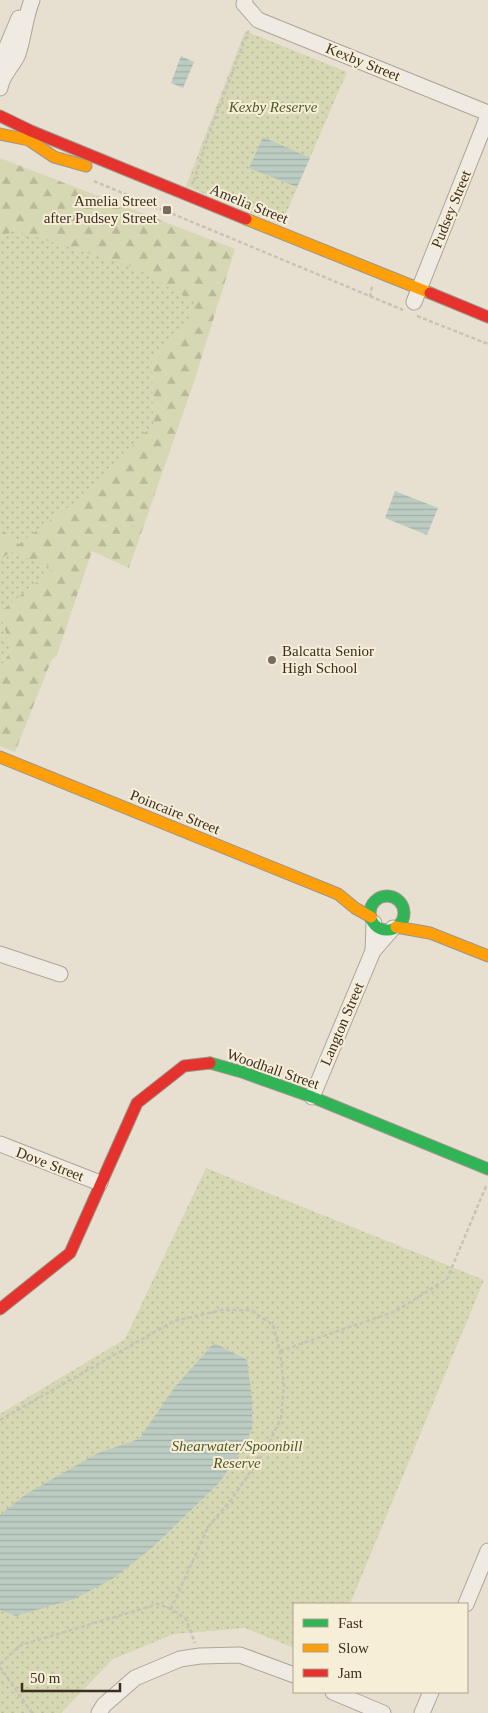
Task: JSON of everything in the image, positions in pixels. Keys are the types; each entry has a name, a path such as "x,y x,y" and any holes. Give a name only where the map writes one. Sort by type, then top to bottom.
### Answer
{"street":[{"path":"0,63 21,13 31,2"},
{"path":"0,88 3,77 19,50 31,2"},
{"name":"Kexby Street","path":"245,2 258,20 488,115"},
{"name":"Pudsey Street","path":"413,303 488,115"},
{"name":"Amelia Street","path":"0,116 48,138 374,271 413,303 488,318"},
{"path":"0,134 29,140 54,157 95,169 125,182"},
{"name":"Poincaire Street","path":"0,757 338,894 373,920"},
{"name":"Poincaire Street","path":"338,894 383,897"},
{"path":"430,932 404,910 400,902 391,896 383,897 373,904 371,910 373,920 383,929 394,928 430,932 488,956"},
{"path":"394,928 403,918 404,910"},
{"name":"Langton Street","path":"373,920 373,952"},
{"name":"Langton Street","path":"312,1097 373,952 394,928"},
{"path":"0,954 60,974"},
{"name":"Woodhall Street","path":"0,1309 70,1253 137,1103 184,1066 211,1063 242,1072 312,1097 488,1169"},
{"name":"Dove Street","path":"0,1144 100,1183"},
{"path":"466,1603 488,1550"},
{"path":"99,1713 104,1705 135,1678 180,1659 200,1656 240,1655 293,1675"},
{"path":"335,1693 382,1713"},
{"path":"422,1713 430,1693"}],"path":[{"path":"192,185 207,139 250,26"},
{"path":"94,180 370,297 413,303 488,344"},
{"path":"370,297 374,271"},
{"path":"280,1351 396,1311 447,1279 488,1181"},
{"path":"0,1420 174,1321 222,1310 251,1310 273,1325 280,1351 284,1385 281,1418 266,1449 231,1500 208,1527 171,1609"},
{"path":"32,1713 0,1666 21,1645 158,1604 171,1609 186,1619 200,1656"}],"green space":[{"name":"Kexby Reserve","path":"245,31 347,72 281,225 186,186"},
{"path":"0,158 235,249 194,382 129,568 92,551 57,655 51,661 15,752 0,746 0,667 11,651 0,612 11,552 0,560 0,528 19,544 153,424 152,356 188,326 13,230 0,241"},
{"path":"13,230 134,267 194,302 188,326 152,356 153,424 90,491 19,544 0,528 0,241"},
{"path":"11,552 54,568 0,612 0,560"},
{"path":"0,612 11,651 0,667"},
{"name":"Shearwater/Spoonbill Reserve","path":"206,1168 484,1280 350,1603 293,1603 293,1648 245,1628 174,1634 113,1659 61,1713 0,1713 0,1414 125,1339"}],"shaded area":[{"path":"181,56 194,62 183,88 171,83"},
{"path":"263,137 310,158 297,187 249,168"},
{"path":"395,491 438,508 427,535 385,518"},
{"path":"214,1343 247,1360 252,1398 252,1429 243,1448 219,1483 153,1547 114,1578 74,1599 16,1616 0,1610 0,1515 26,1494 98,1453 139,1439 174,1388"}],"traffic: fast":[{"path":"387,896 399,901 404,913 399,925 387,930 375,925 370,913 375,901 387,896"},
{"path":"210,1063 242,1072 312,1097 488,1169"}],"traffic: slow":[{"path":"0,134 29,140 54,157 86,166"},
{"path":"246,219 430,293"},
{"path":"0,757 338,894 355,908 371,917"},
{"path":"396,927 430,933 488,956"}],"traffic: jam":[{"path":"0,116 31,131 246,219"},
{"path":"430,293 488,317"},
{"path":"0,1309 70,1253 137,1103 184,1066 210,1063"}],"place":[{"name":"Amelia Street after Pudsey Street","path":"167,210"},
{"name":"Balcatta Senior High School","path":"272,660"}]}
